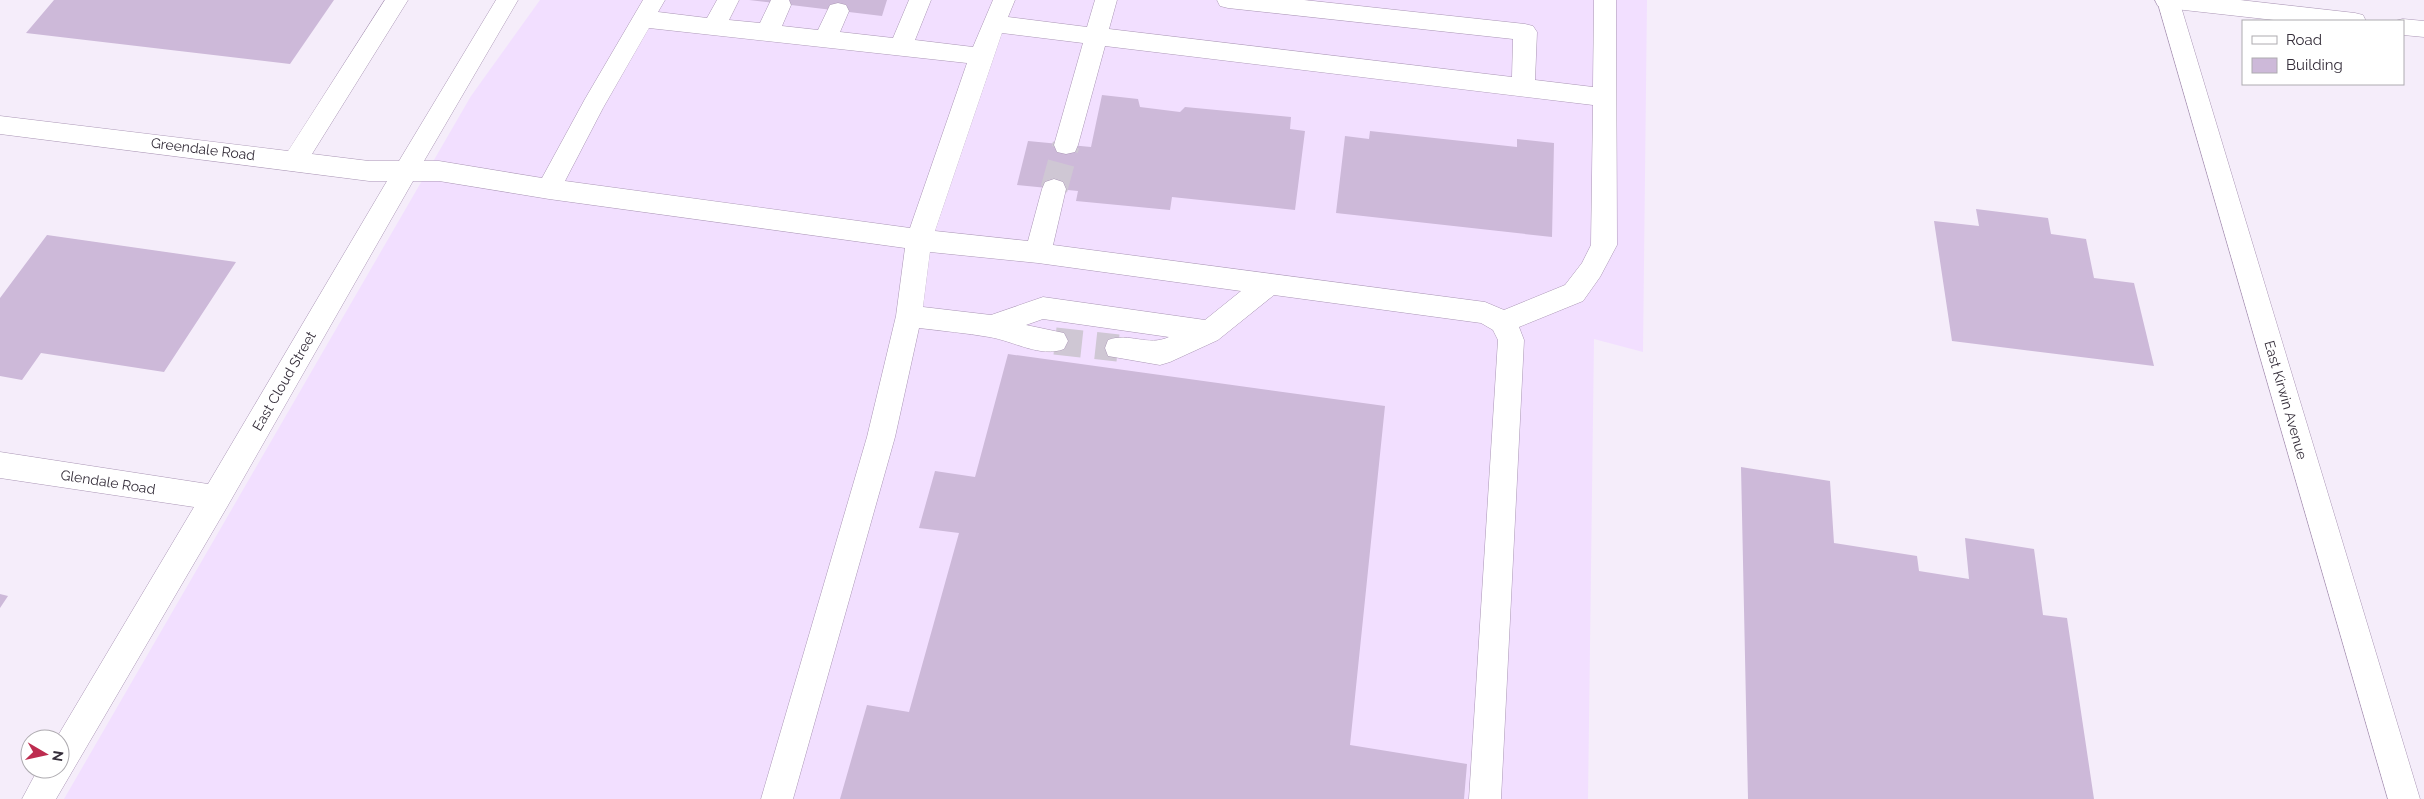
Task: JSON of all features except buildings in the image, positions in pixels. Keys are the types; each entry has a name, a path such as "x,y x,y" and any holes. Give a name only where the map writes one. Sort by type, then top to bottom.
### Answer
{"street":[{"path":"295,161 397,0"},
{"name":"East Cloud Street","path":"70,745 217,498 405,171 507,0"},
{"path":"714,26 728,0"},
{"path":"901,47 920,0"},
{"path":"1066,145 1106,0"},
{"path":"1228,0 1525,32 1523,86"},
{"path":"1485,799 1511,340 1502,322 1574,293 1592,270 1604,245 1605,0"},
{"path":"2168,0 2346,20"},
{"name":"East Kirwin Avenue","path":"2168,0 2404,799"},
{"path":"768,32 780,5"},
{"path":"549,189 592,106 649,10 714,26 980,56"},
{"path":"826,38 838,11"},
{"path":"777,799 881,437 909,316 919,240 980,56 999,12 1095,36 1604,97"},
{"path":"2404,27 2424,29"},
{"name":"Greendale Road","path":"0,125 369,171 440,170 549,189 919,240 1038,253 1485,313 1502,322"},
{"path":"1038,253 1054,189"},
{"path":"1118,348 1160,354 1209,332 1269,284"},
{"path":"991,326 1043,308 1209,332"},
{"path":"909,316 991,326 1028,337 1055,341"},
{"name":"Glendale Road","path":"0,465 217,498"},
{"path":"38,799 50,779"}],"shaded area":[{"path":"540,0 1647,0 1643,352 1594,339 1588,799 64,799 471,96"}],"tunnel":[{"path":"1054,189 1066,145"},
{"path":"1055,341 1118,348"}]}
